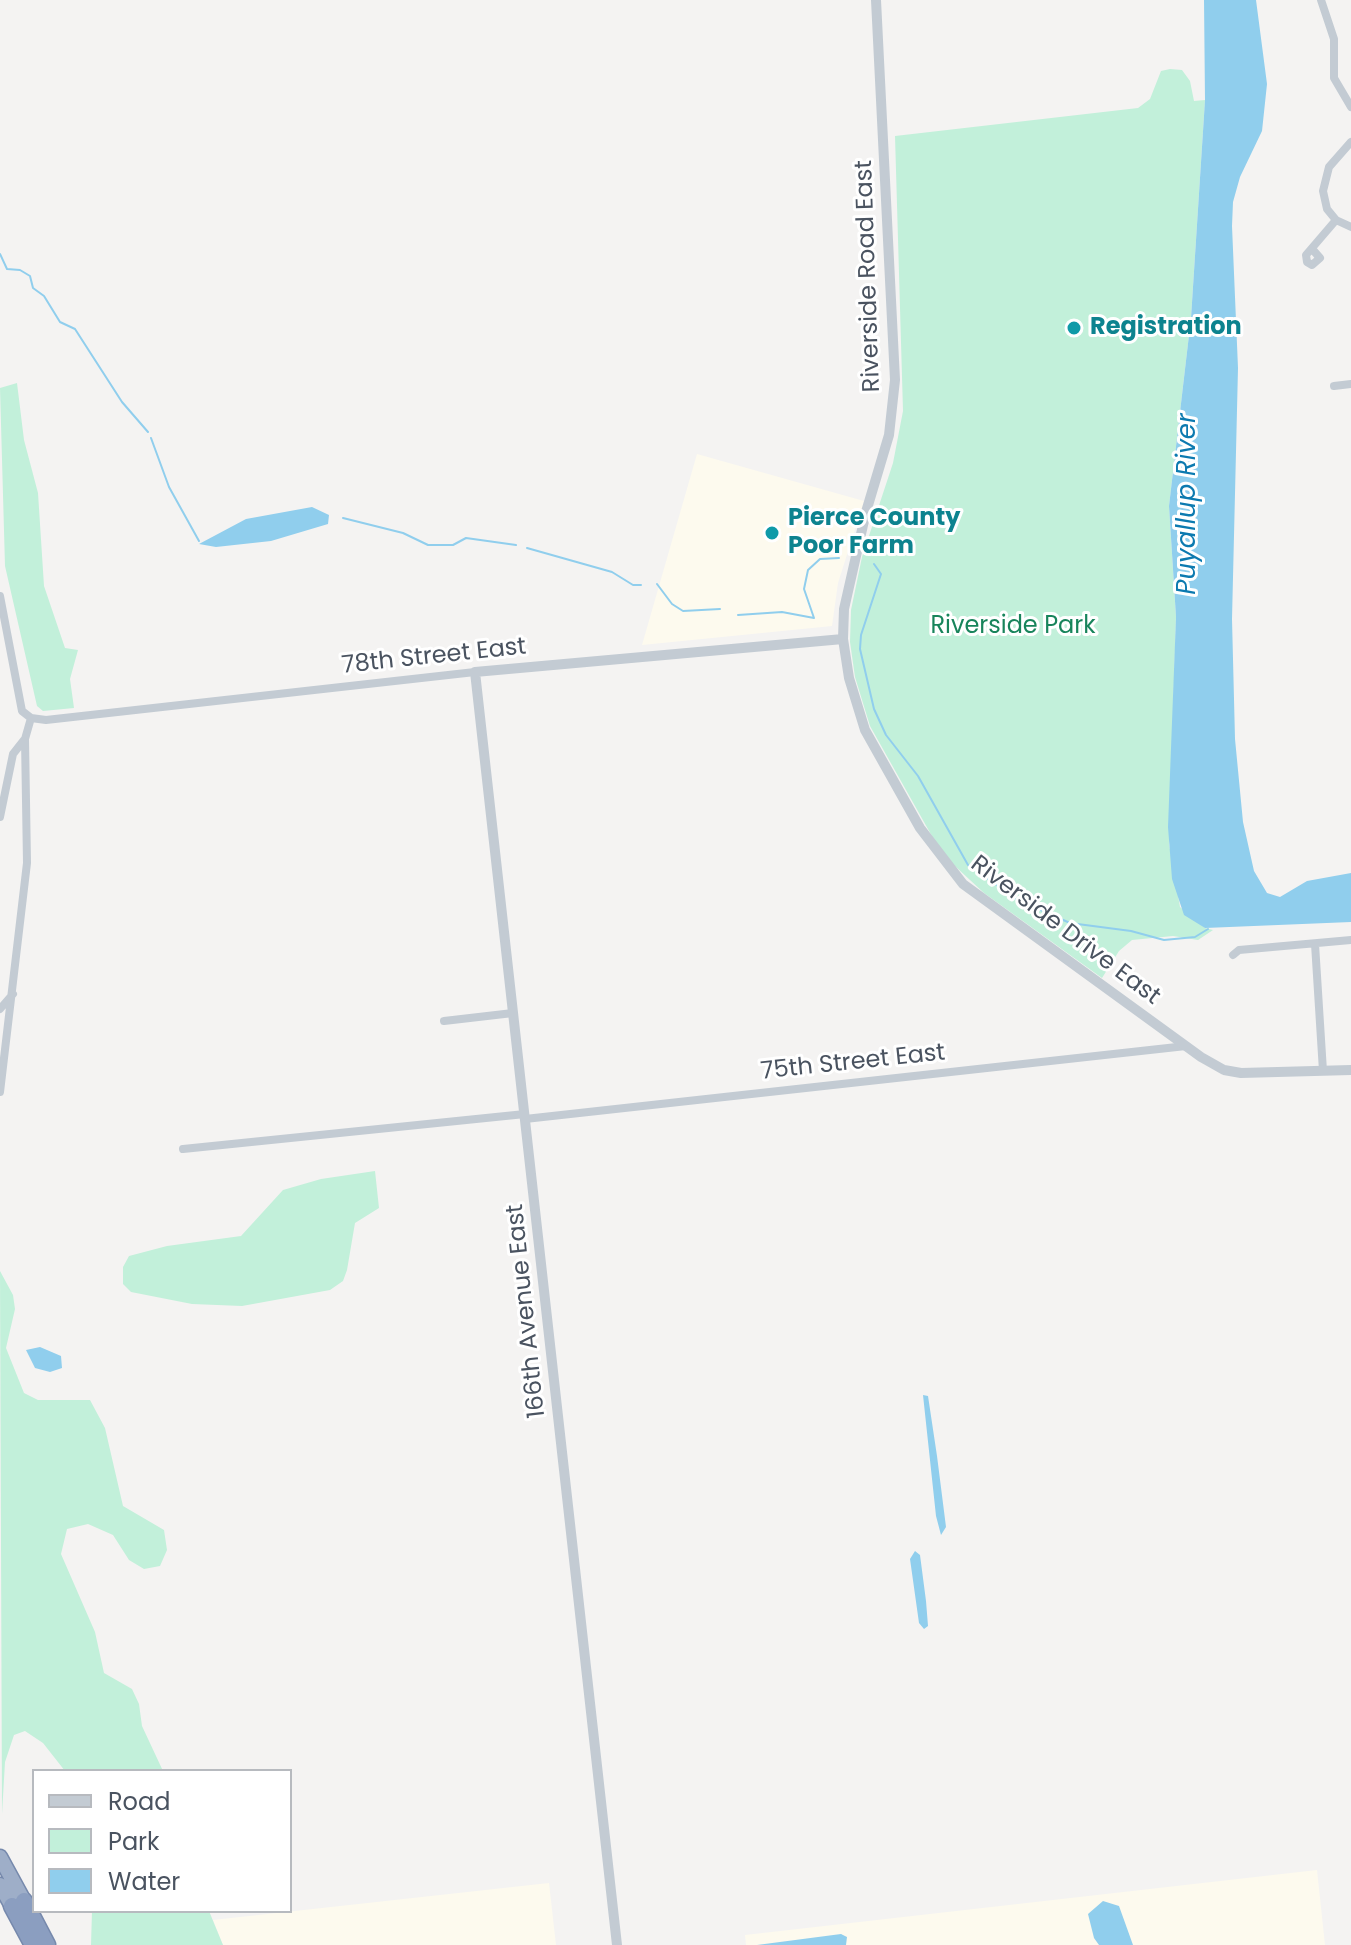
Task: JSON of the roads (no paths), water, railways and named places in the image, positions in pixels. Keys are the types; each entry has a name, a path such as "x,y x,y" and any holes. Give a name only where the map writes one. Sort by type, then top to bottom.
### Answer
{"highway":[{"path":"0,1857 33,1945"},
{"path":"0,1885 18,1903 47,1945"}],"street":[{"name":"Riverside Road East","path":"843,639 844,609 856,552 894,413 895,341 876,0"},
{"path":"1321,0 1334,39 1334,78 1351,107"},
{"path":"1351,142 1329,167 1324,185 1326,205 1336,220 1351,227"},
{"path":"1313,250 1336,220"},
{"path":"1334,386 1351,384"},
{"path":"0,596 22,711 31,718 25,739 28,843 0,1092"},
{"name":"78th Street East","path":"31,718 46,720 475,672 843,639"},
{"name":"Riverside Drive East","path":"843,639 854,699 865,730 920,828 950,870 982,899 1186,1046 1232,1072 1351,1070"},
{"name":"166th Avenue East","path":"475,672 617,1945"},
{"path":"0,817 13,754 25,739"},
{"path":"1233,955 1239,950 1351,940"},
{"path":"1315,944 1323,1071"},
{"path":"0,1009 13,993"},
{"path":"444,1021 513,1013"},
{"name":"75th Street East","path":"183,1149 525,1117 1186,1046"}],"water":[{"name":"Puyallup River","path":"1204,0 1256,0 1267,84 1262,131 1240,177 1233,202 1232,226 1238,368 1232,619 1235,739 1243,822 1254,871 1267,893 1280,897 1307,881 1351,873 1351,922 1205,928 1184,915 1172,879 1168,827 1176,617 1169,506 1191,318 1205,100"},
{"path":"312,507 329,515 328,524 271,541 216,547 199,544 246,519"},
{"path":"40,1347 61,1356 62,1368 50,1372 35,1368 26,1350"},
{"path":"923,1395 928,1396 937,1456 946,1527 941,1535 936,1516"},
{"path":"915,1551 920,1555 926,1601 928,1626 924,1629 919,1623 910,1559"},
{"path":"1103,1901 1119,1906 1133,1945 1099,1945 1094,1938 1088,1914"},
{"path":"841,1934 847,1937 846,1945 757,1945"}],"waterway":[{"path":"0,254 7,269 20,270 30,276 33,288 44,296 60,322 75,329 122,402 148,432"},
{"path":"151,438 169,487 199,541"},
{"path":"343,518 403,533 428,545 453,545 466,538 516,545"},
{"path":"527,548 612,572 633,585 641,585"},
{"path":"738,615 782,612 814,618 804,589 808,570 820,559 839,558"},
{"path":"874,564 881,574 861,635 860,649 874,709 886,735 918,776 968,865 1018,900 1070,923 1131,931 1164,940 1195,937 1208,929"},
{"path":"657,584 672,604 683,611 720,609"}],"place":[{"name":"Registration","path":"1074,328"},
{"name":"Pierce County Poor Farm","path":"772,533"}],"park label":[{"name":"Riverside Park","path":"1013,627"}]}
